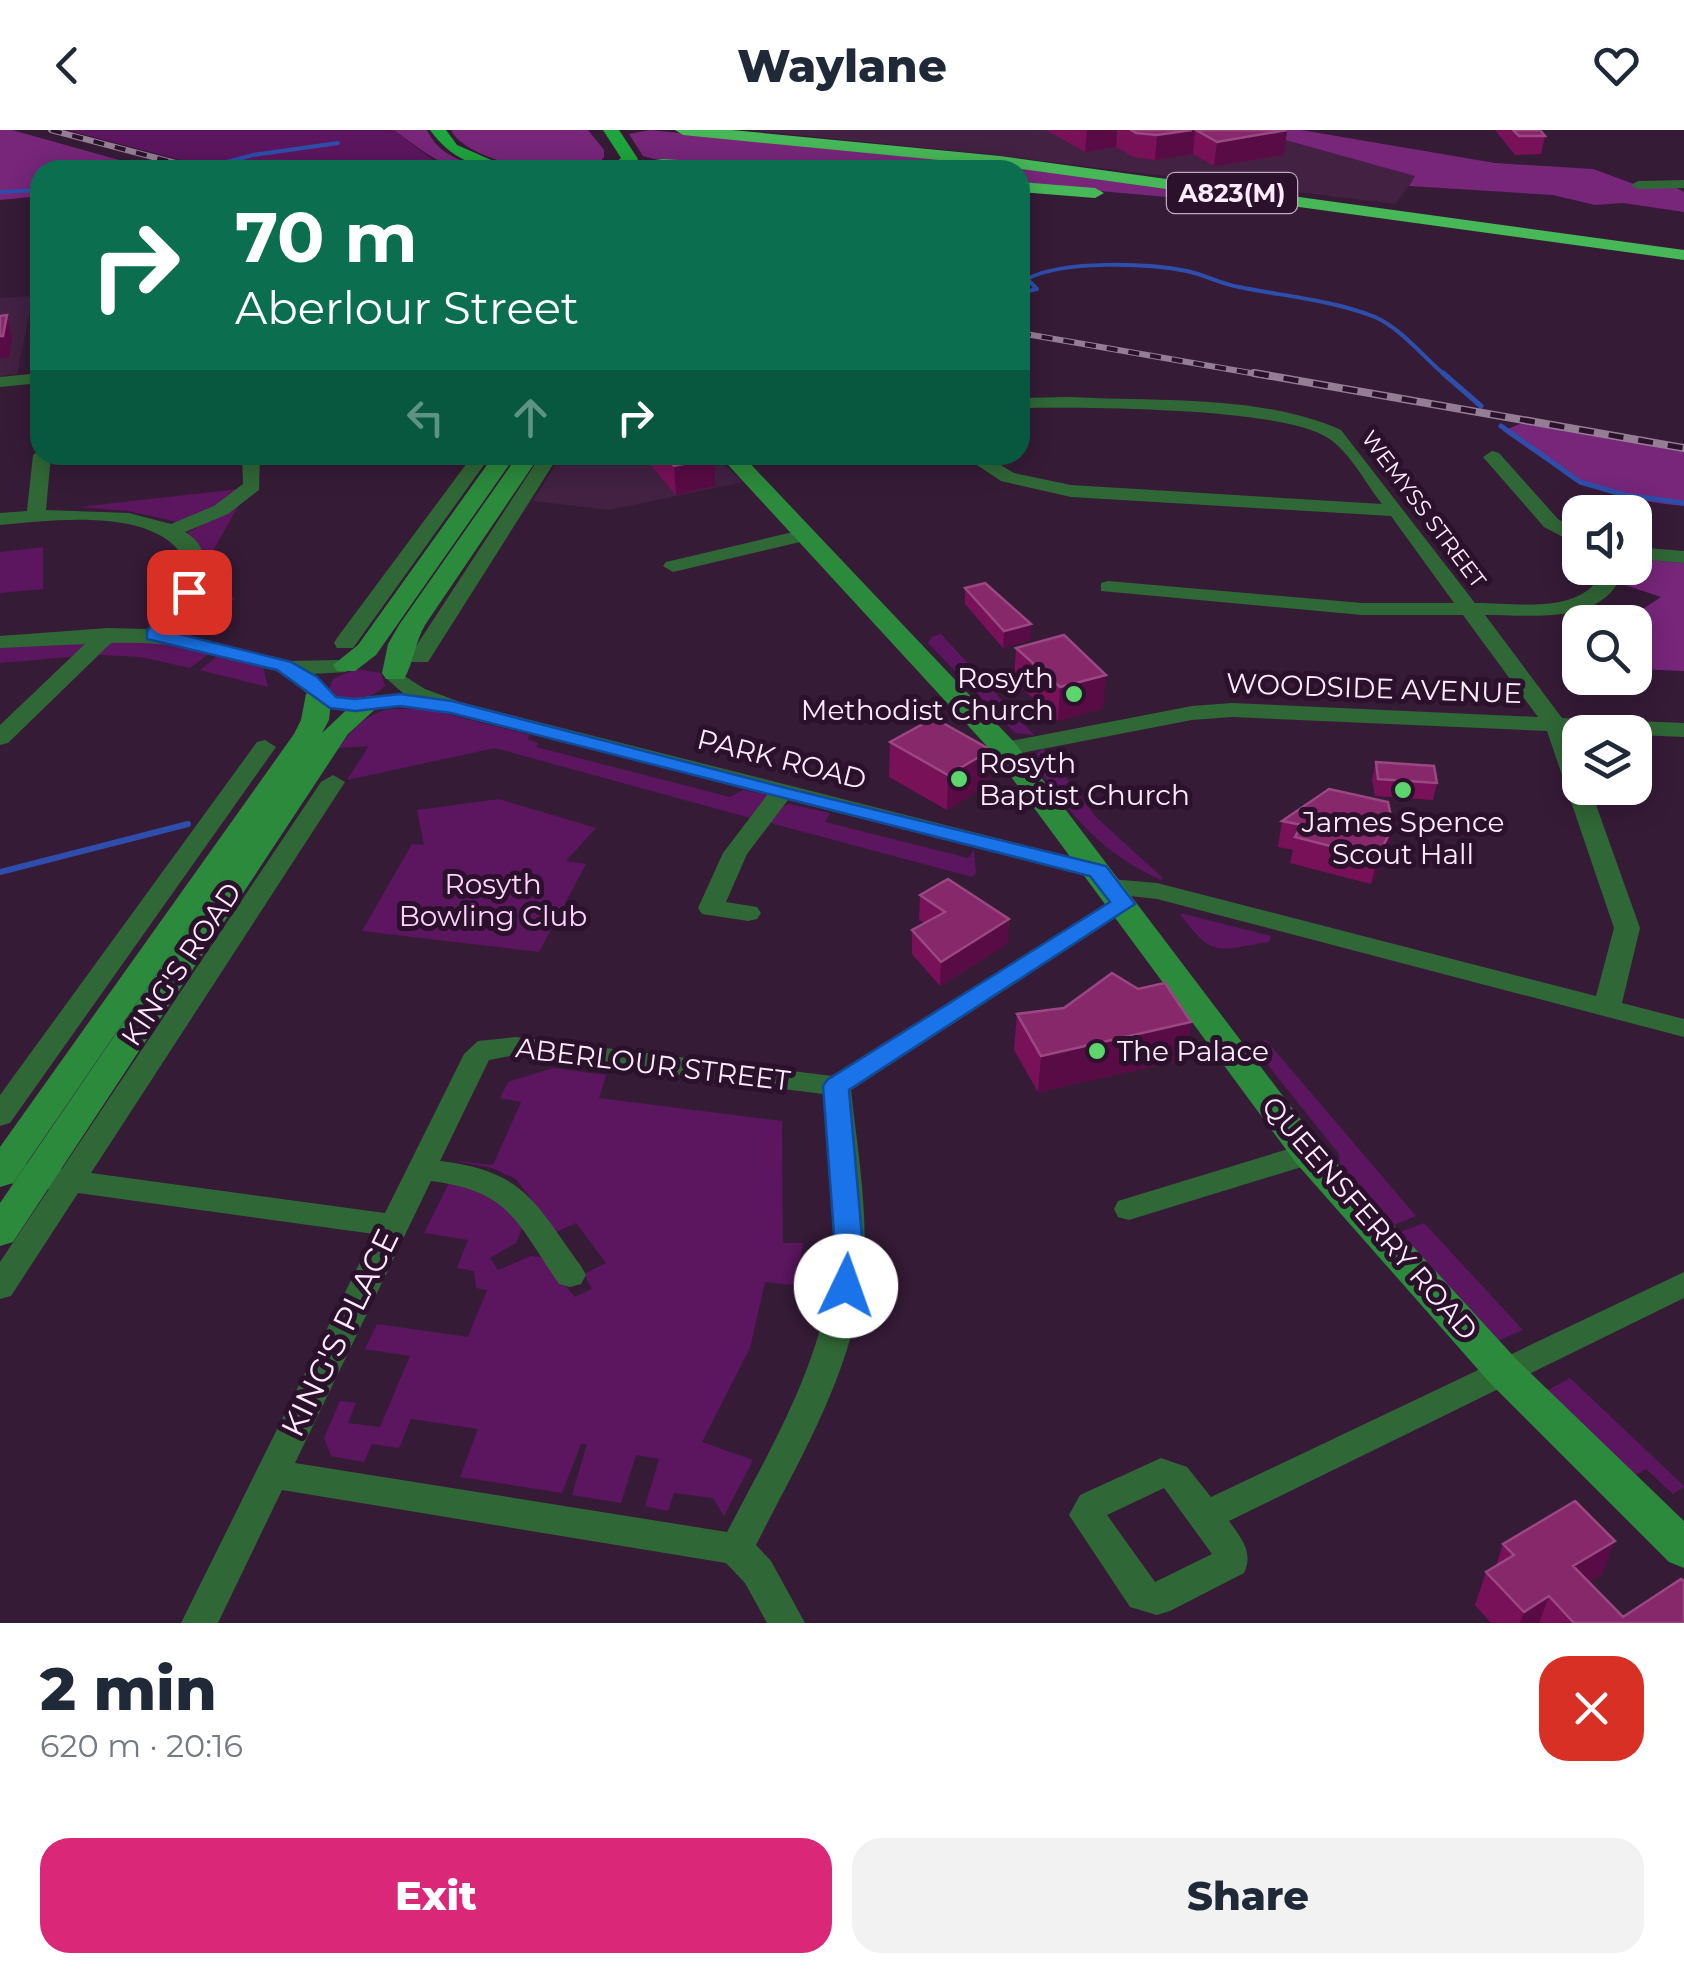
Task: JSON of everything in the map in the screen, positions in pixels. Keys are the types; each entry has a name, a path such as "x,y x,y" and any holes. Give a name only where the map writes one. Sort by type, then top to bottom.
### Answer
{"highway":[{"name":"A823(M)","path":"683,130 990,160"},
{"name":"A823(M)","path":"1030,165 1684,255"},
{"name":"A823(M)","path":"1030,188 1292,214 1684,264"}],"main road":[{"path":"438,130 451,148 481,160"},
{"path":"611,130 629,160"},
{"name":"KING'S ROAD","path":"1,1172 307,788 323,676 343,658 367,650 498,465"},
{"name":"KING'S ROAD","path":"393,613 520,465"},
{"name":"QUEENSFERRY ROAD","path":"739,465 1005,749 1308,1154 1504,1372 1684,1549"},
{"name":"KING'S ROAD","path":"0,1232 307,788 338,729 390,692 400,644 393,613"},
{"path":"343,658 379,664 396,676"},
{"path":"318,692 342,705 372,702"}],"street":[{"path":"1638,186 1684,184"},
{"path":"0,382 30,379"},
{"path":"0,392 30,389"},
{"name":"WEMYSS STREET","path":"1030,403 1262,413 1312,424 1334,434 1347,446 1556,725 1626,928 1607,1008"},
{"path":"1492,458 1551,523 1562,529"},
{"path":"36,514 41,465"},
{"path":"171,531 238,499 252,486 251,465"},
{"path":"439,628 393,613 476,465"},
{"path":"420,657 544,465"},
{"path":"988,465 1008,477 1071,491 1395,511"},
{"path":"0,519 36,514 118,516 171,531 186,540 194,576 180,606 154,635"},
{"path":"673,566 806,536"},
{"path":"1652,554 1684,557"},
{"path":"1108,587 1313,606 1542,609 1588,603 1608,585"},
{"path":"0,738 108,634"},
{"path":"0,642 108,634 154,635 202,643 284,666 298,672 318,692"},
{"path":"284,666 343,658"},
{"name":"PARK ROAD","path":"396,676 417,694 452,707 782,794 1111,887 1157,890 1684,1028"},
{"name":"PARK ROAD","path":"372,702 400,700 452,707"},
{"name":"WOODSIDE AVENUE","path":"1005,749 1192,713 1232,710 1684,730"},
{"path":"0,1116 265,747"},
{"path":"0,1287 70,1180 307,788 243,778"},
{"path":"748,913 711,908 735,853 782,794"},
{"path":"736,1549 825,1368 838,1326 849,1248 836,1086 1111,887"},
{"name":"ABERLOUR STREET","path":"488,1048 516,1046 836,1086"},
{"name":"KING'S PLACE","path":"199,1623 472,1061 488,1048"},
{"path":"1129,1209 1308,1154"},
{"path":"420,1169 481,1179 500,1187 514,1197 570,1276"},
{"path":"1,1172 392,1225"},
{"path":"1205,1516 1684,1284"},
{"path":"271,1474 736,1549 758,1572 787,1623"}],"shaded area":[{"path":"0,130 119,160 30,160 30,197 0,200"},
{"path":"394,130 427,130 438,146 461,160 440,160"},
{"path":"451,130 588,130 604,150 604,157 498,160 461,142"},
{"path":"650,130 945,160 654,159 643,156 629,134"},
{"path":"748,130 1249,130 1416,176 1395,204 986,154"},
{"path":"1249,130 1301,130 1495,163 1593,169 1634,184 1675,187 1684,192 1684,212 1623,203 1595,205 1553,195 1409,186 1415,176"},
{"path":"1030,169 1220,195 1224,202 1030,185"},
{"path":"30,296 17,374 0,376 0,298"},
{"path":"1522,423 1684,451 1684,506 1652,502 1652,495 1622,495 1587,484 1503,431"},
{"path":"556,465 724,465 743,482 609,510 533,501"},
{"path":"1652,560 1684,563 1684,671 1652,670 1652,605 1649,605 1661,597 1625,585 1652,585"}],"green space":[{"path":"67,130 394,130 433,160 181,160"},
{"path":"239,489 212,510 177,522 128,511 79,507"},
{"path":"239,505 210,556 204,559 187,533"},
{"path":"43,547 43,589 0,593 0,552"},
{"path":"204,593 236,598 195,632 186,630 180,622"},
{"path":"941,634 1034,735 1015,733 928,643 931,637"},
{"path":"114,639 169,642 210,653 190,668 141,657 99,655"},
{"path":"90,642 81,656 0,663 0,647"},
{"path":"219,655 263,667 268,687 200,670"},
{"path":"356,669 381,673 385,686 360,698 332,694 329,689 333,679"},
{"path":"389,709 427,709 530,735 527,739 538,743 536,747 730,797 743,790 772,796 754,819 495,748 347,780 369,746 339,748 360,723"},
{"path":"1043,748 1097,818 1161,880 1120,857 1074,815 1033,762"},
{"name":"Rosyth Bowling Club","path":"499,799 596,828 566,861 586,864 539,952 362,931 412,844 424,845 417,810"},
{"path":"789,804 830,813 825,822 968,858 974,850 976,873 972,877 767,822 779,808"},
{"path":"1180,914 1271,936 1269,942 1217,948 1201,938"},
{"path":"1266,1040 1416,1216 1389,1227 1341,1171 1339,1154 1263,1059 1239,1046"},
{"path":"553,1068 606,1075 599,1098 782,1121 783,1243 803,1243 799,1268 822,1271 820,1288 765,1282 750,1348 702,1442 753,1460 724,1516 713,1498 674,1493 668,1511 645,1506 659,1459 636,1455 621,1503 572,1495 587,1444 581,1444 562,1493 460,1477 478,1429 411,1419 399,1448 372,1444 364,1462 331,1456 324,1438 340,1401 356,1403 348,1423 380,1427 410,1356 365,1349 377,1324 468,1337 487,1290 476,1288 474,1271 457,1268 468,1240 424,1233 449,1183 490,1189 523,1226 516,1243 490,1258 498,1270 531,1256 541,1257 575,1297 592,1289 584,1274 606,1263 576,1223 556,1232 516,1179 492,1168 455,1161 493,1165 521,1102 500,1098 508,1082"},
{"path":"1424,1223 1523,1330 1495,1342 1396,1234"},
{"path":"1570,1378 1684,1487 1673,1494 1646,1469 1632,1477 1544,1392"}],"building":[{"path":"1131,130 1192,130 1157,135"},
{"path":"1196,130 1287,130 1217,142"},
{"path":"1513,130 1540,130 1545,136 1519,136"},
{"path":"7,315 3,336 0,336 0,316"},
{"path":"985,583 1031,624 1004,631 965,588"},
{"path":"1064,635 1106,675 1060,687 1016,648"},
{"path":"934,718 991,750 948,775 890,742"},
{"path":"1376,762 1434,766 1437,783 1378,779"},
{"path":"1329,789 1388,802 1393,826 1377,858 1295,837 1302,825 1282,821"},
{"path":"948,879 1009,919 941,962 912,930 945,912 920,895"},
{"path":"1112,973 1138,989 1165,983 1191,1022 1041,1056 1017,1014 1064,1008"},
{"path":"1575,1501 1615,1541 1573,1566 1623,1617 1681,1579 1684,1623 1574,1623 1549,1596 1524,1612 1486,1572 1514,1555 1503,1544"}],"waterway":[{"path":"234,160 338,143"},
{"path":"0,192 30,190"},
{"path":"1030,278 1082,266 1150,266 1187,271 1232,286 1325,302 1385,322 1446,376"},
{"path":"1030,282 1037,289 1030,291"},
{"path":"1443,373 1481,406"},
{"path":"1501,426 1580,482 1625,495 1684,503"},
{"path":"0,872 188,824"}],"railway":[{"path":"51,130 164,160"},
{"path":"1030,335 1268,376"},
{"path":"1254,373 1684,448"}],"place":[{"name":"Rosyth Methodist Church","path":"1074,694"},
{"name":"Rosyth Baptist Church","path":"959,779"},
{"name":"James Spence Scout Hall","path":"1403,790"},
{"name":"The Palace","path":"1097,1051"}],"route":[{"path":"189,592 154,635 202,643 284,666 310,681 330,702 355,705 400,700 452,707 782,794 1098,870 1124,904 1040,954 846,1084 836,1086 849,1248 846,1286"}]}
